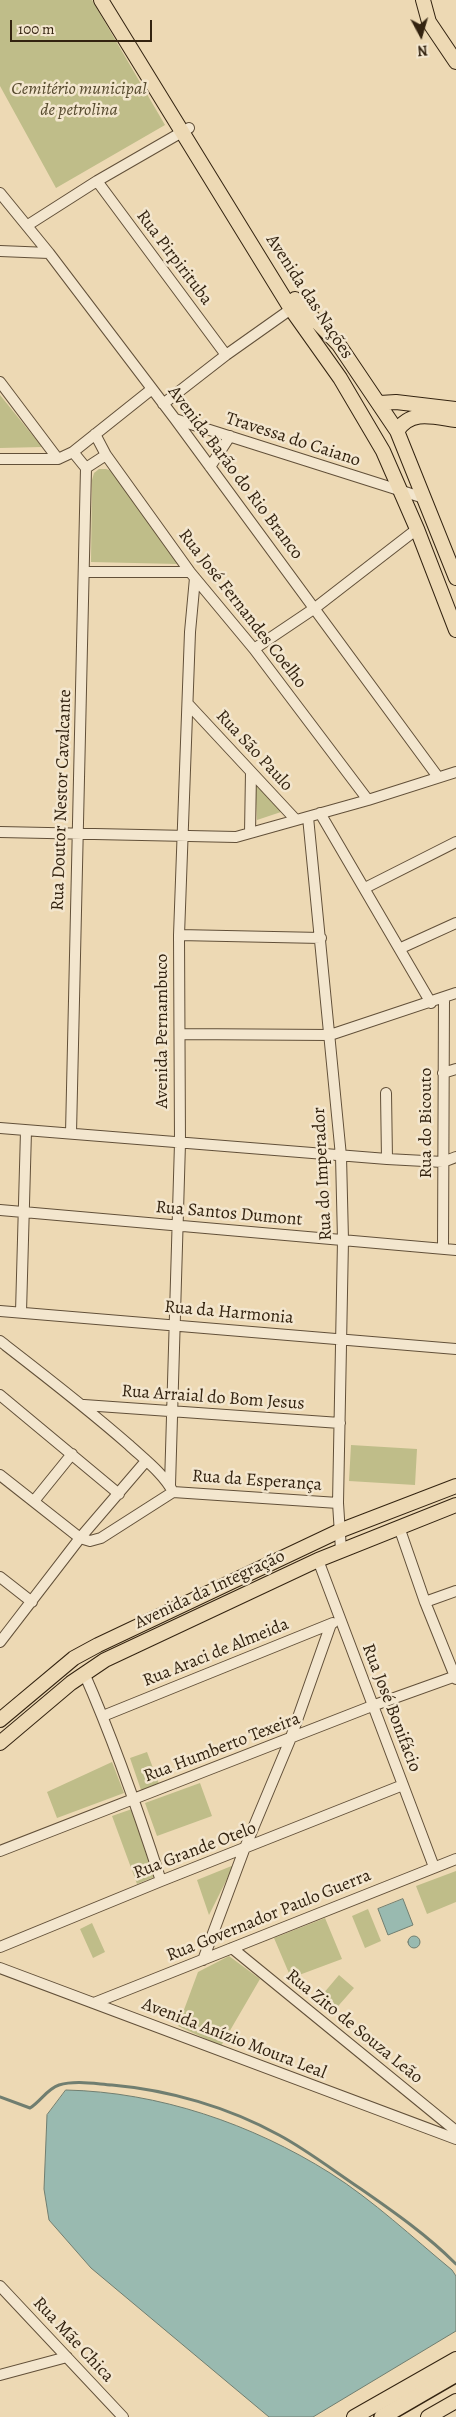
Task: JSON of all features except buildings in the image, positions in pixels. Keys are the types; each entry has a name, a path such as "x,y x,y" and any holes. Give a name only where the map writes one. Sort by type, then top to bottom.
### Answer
{"highway":[{"path":"382,2417 456,2374"},
{"path":"402,2417 456,2385"}],"main road":[{"name":"Avenida das Nações","path":"102,0 296,301 339,346 380,403 397,431 456,578"},
{"name":"Avenida das Nações","path":"112,0 186,131 291,309 340,378 383,451 402,491 456,630"},
{"path":"423,0 429,22 456,62"},
{"path":"432,0 436,16 456,46"},
{"path":"380,403 396,402 456,409"},
{"path":"397,431 403,422 418,416 456,420"},
{"name":"Avenida da Integração","path":"0,1720 74,1658 98,1644 339,1531 456,1486"},
{"name":"Avenida da Integração","path":"0,1743 84,1673 124,1651 318,1560 456,1505"},
{"path":"46,1680 52,1690 59,1694"},
{"path":"25,1698 33,1701 37,1712"},
{"path":"354,2417 456,2359"},
{"path":"428,2417 456,2401"}],"street":[{"path":"28,225 97,181 186,131"},
{"name":"Rua Pirpirituba","path":"97,181 226,355"},
{"name":"Avenida Barão do Rio Branco","path":"0,193 28,225 152,389 316,608 438,777"},
{"path":"0,251 49,253"},
{"path":"163,404 226,355 291,309"},
{"path":"0,382 58,459"},
{"path":"0,459 58,459 73,452 152,389"},
{"name":"Travessa do Caiano","path":"175,420 424,498"},
{"name":"Rua José Fernandes Coelho","path":"94,434 106,455 193,575 254,650 368,800"},
{"path":"210,467 230,436"},
{"path":"73,452 86,468 106,455"},
{"name":"Rua Doutor Nestor Cavalcante","path":"70,1133 86,468"},
{"path":"254,650 316,608 417,529"},
{"path":"84,572 193,575"},
{"name":"Avenida Pernambuco","path":"172,1489 180,1143 179,935 193,575"},
{"name":"Rua São Paulo","path":"189,705 296,820"},
{"path":"250,833 251,772"},
{"path":"0,832 220,838 250,833 308,817 456,772"},
{"path":"320,813 401,948 431,1003"},
{"name":"Rua do Imperador","path":"308,817 341,1156 343,1240 338,1503 341,1550"},
{"path":"365,888 456,842"},
{"path":"401,948 456,922"},
{"path":"179,935 321,938"},
{"path":"180,1034 330,1035 431,1003 456,993"},
{"name":"Rua do Bicouto","path":"443,1248 444,998"},
{"path":"443,1073 456,1069"},
{"path":"386,1093 387,1159"},
{"path":"0,1128 387,1159 443,1162 456,1157"},
{"path":"21,1312 22,1212 26,1130"},
{"name":"Rua Santos Dumont","path":"0,1210 456,1250"},
{"name":"Rua da Harmonia","path":"0,1310 456,1349"},
{"path":"0,1341 84,1405 146,1461 172,1489 101,1538 90,1542 80,1538 0,1475"},
{"path":"0,1395 119,1494"},
{"name":"Rua Arraial do Bom Jesus","path":"84,1405 340,1423"},
{"path":"34,1501 72,1454"},
{"path":"0,1641 80,1538 146,1461"},
{"name":"Rua da Esperança","path":"172,1489 338,1503"},
{"path":"399,1527 425,1602 456,1677"},
{"name":"Rua José Bonifácio","path":"318,1560 434,1868"},
{"path":"0,1577 32,1602"},
{"path":"425,1602 456,1590"},
{"name":"Rua Araci de Almeida","path":"103,1716 341,1620"},
{"path":"203,1960 244,1850 290,1740 331,1624"},
{"path":"84,1673 103,1716 161,1881"},
{"name":"Rua Humberto Texeira","path":"0,1851 290,1740 372,1706 456,1677"},
{"name":"Rua Grande Otelo","path":"0,1947 403,1785"},
{"name":"Rua Governador Paulo Guerra","path":"94,2003 456,1859"},
{"name":"Rua Zito de Souza Leão","path":"232,1948 456,2132"},
{"name":"Avenida Anízio Moura Leal","path":"0,1968 456,2139"},
{"name":"Rua Mãe Chica","path":"0,2286 123,2417"},
{"path":"0,2376 66,2357"}],"green space":[{"name":"Cemitério municipal de petrolina","path":"0,0 92,0 165,125 56,188 0,86"},
{"path":"0,395 42,447 0,448"},
{"path":"99,469 112,471 178,564 91,562 92,480 94,473"},
{"path":"255,776 284,811 257,820"},
{"path":"351,1445 417,1449 415,1485 349,1481"},
{"path":"147,1752 159,1784 141,1790 130,1758"},
{"path":"112,1762 124,1793 57,1818 47,1792"},
{"path":"200,1783 212,1816 157,1836 145,1803"},
{"path":"132,1809 157,1876 137,1884 112,1816"},
{"path":"234,1865 209,1915 197,1880"},
{"path":"456,1871 456,1902 427,1914 416,1886"},
{"path":"368,1909 381,1941 365,1948 352,1916"},
{"path":"325,1918 342,1959 291,1978 274,1938"},
{"path":"92,1923 105,1952 93,1958 80,1929"},
{"path":"229,1956 260,1979 221,2046 178,2026 198,1972"},
{"path":"339,1975 354,1988 332,2013 317,2001"}],"water":[{"path":"403,1899 413,1925 388,1935 378,1909"},
{"path":"414,1936 420,1942 414,1948 408,1942"},
{"path":"66,2090 136,2097 204,2114 269,2140 300,2155 330,2173 377,2207 452,2270 456,2276 456,2331 313,2417 269,2417 91,2268 49,2220 44,2189 47,2115"}],"waterway":[{"path":"0,2097 30,2108 47,2092 59,2085 86,2083 155,2091 219,2108 260,2125 310,2154 410,2224 456,2264"}]}
